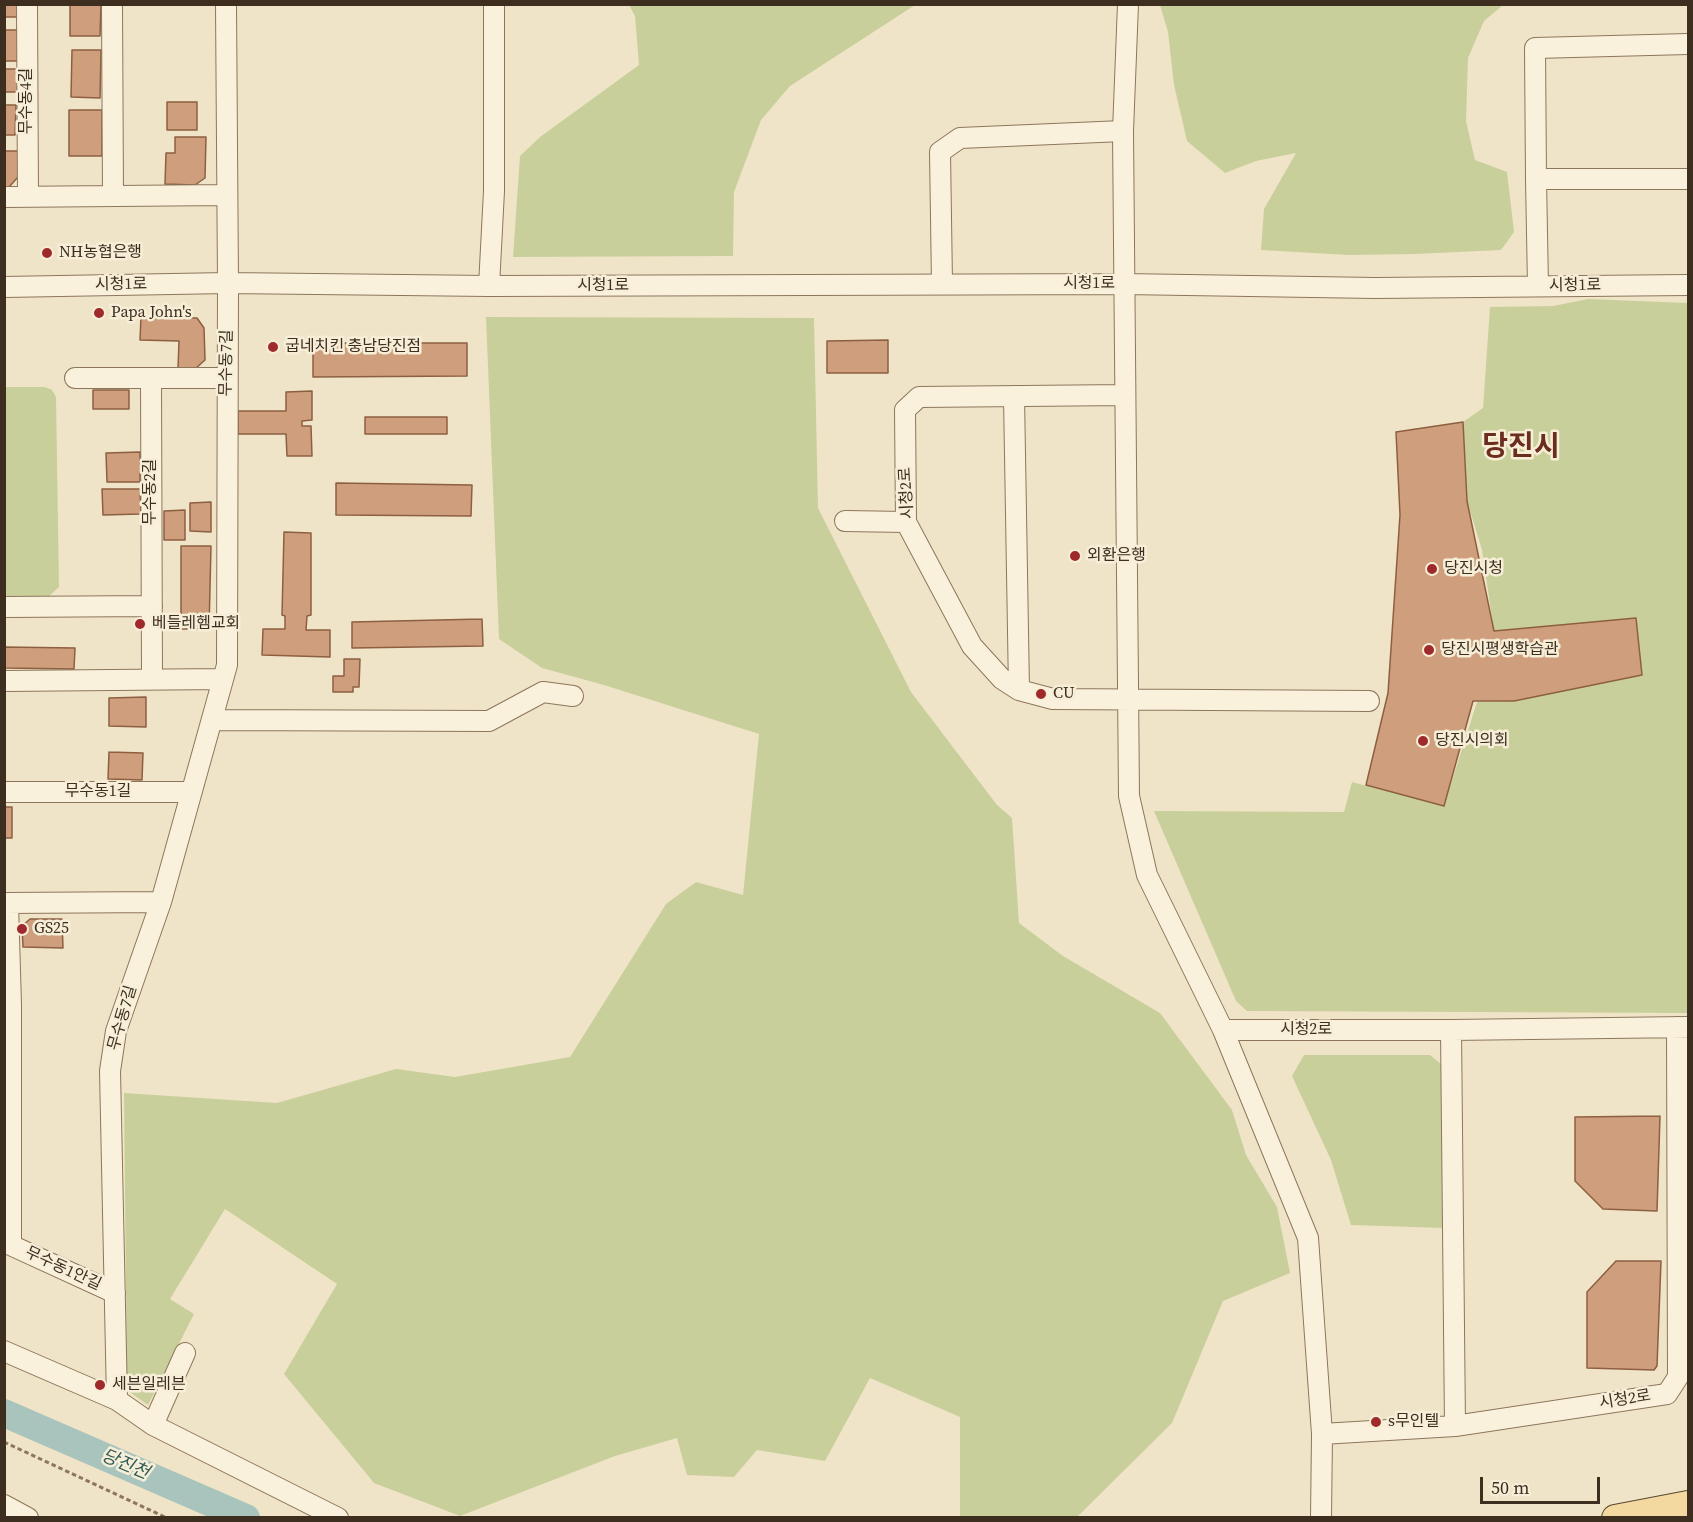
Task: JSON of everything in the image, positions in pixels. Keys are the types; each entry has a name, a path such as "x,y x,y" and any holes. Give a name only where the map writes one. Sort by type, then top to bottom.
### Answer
{"main road":[{"path":"1615,1518 1689,1504"}],"street":[{"name":"무수동4길","path":"27,4 28,197"},
{"path":"112,4 113,195"},
{"name":"무수동7길","path":"117,1400 110,1071 117,1030 161,902 226,665 228,283 225,4"},
{"path":"489,286 494,191 494,4"},
{"path":"1128,4 1123,131 1129,796 1147,875 1223,1030 1308,1238 1322,1434 1321,1518"},
{"path":"1538,286 1535,48 1689,44"},
{"path":"942,284 940,152 960,138 1123,131"},
{"path":"1536,179 1689,179"},
{"path":"4,197 227,195"},
{"name":"시청1로","path":"4,287 228,283 489,286 1124,284 1375,288 1689,285"},
{"path":"75,378 226,378"},
{"name":"무수동2길","path":"151,378 152,679"},
{"name":"시청2로","path":"1125,395 919,397 905,410 906,522 972,646 1002,679 1019,690 1053,699 1369,701"},
{"path":"1014,396 1019,690"},
{"path":"845,521 906,522"},
{"path":"4,607 152,606"},
{"path":"972,646 998,661 1015,661 1018,652"},
{"path":"4,681 222,679"},
{"path":"212,720 489,721 543,692 573,696"},
{"name":"무수동1길","path":"4,792 191,792"},
{"path":"6,903 161,902"},
{"name":"무수동1안길","path":"6,903 8,1244 115,1293"},
{"name":"시청2로","path":"1223,1030 1683,1027 1678,1377 1667,1394 1455,1426 1322,1434"},
{"path":"1451,1030 1455,1426"},
{"path":"4,1351 117,1400 153,1425 338,1518"},
{"path":"153,1425 186,1353"},
{"path":"4,1505 28,1518"}],"path":[{"path":"4,1442 167,1518"}],"green space":[{"path":"629,5 915,5 790,86 761,120 734,192 733,256 513,257 520,156 540,137 639,65 635,16"},
{"path":"1160,5 1503,5 1484,21 1468,58 1466,121 1475,160 1507,172 1514,232 1501,250 1349,255 1261,250 1264,209 1296,153 1256,161 1225,173 1187,141 1174,85 1168,32"},
{"path":"1588,299 1688,303 1688,1013 1247,1011 1236,1001 1154,811 1344,812 1352,782 1444,806 1477,702 1514,701 1642,675 1636,618 1494,631 1482,550 1467,501 1463,422 1483,408 1490,307 1553,306"},
{"path":"486,317 814,318 818,508 911,692 997,805 1012,818 1019,923 1063,956 1160,1013 1232,1110 1246,1155 1277,1207 1290,1273 1223,1301 1172,1423 1077,1517 960,1517 960,1417 870,1378 825,1461 757,1450 734,1477 687,1475 677,1438 615,1456 460,1516 374,1483 284,1374 337,1284 225,1209 170,1299 194,1314 148,1405 127,1390 124,1093 277,1103 396,1069 455,1077 570,1057 666,904 696,882 743,895 759,734 542,668 499,639"},
{"path":"5,387 45,387 52,390 56,397 59,587 47,598 5,598"},
{"path":"1304,1055 1430,1055 1441,1064 1444,1228 1351,1225 1331,1160 1292,1076"}],"building":[{"path":"4,4 19,4 19,17 4,17"},
{"path":"70,4 101,4 100,36 70,36"},
{"path":"4,30 19,30 19,61 4,61"},
{"path":"72,50 101,50 100,98 71,97"},
{"path":"4,69 18,69 18,92 4,92"},
{"path":"167,102 197,102 197,130 167,130"},
{"path":"4,105 16,105 15,135 4,135"},
{"path":"69,110 102,110 102,156 69,156"},
{"path":"175,137 206,137 205,178 195,185 165,184 166,153 175,153"},
{"path":"4,151 18,151 18,177 9,187 4,187"},
{"path":"141,317 197,318 204,328 205,360 195,369 178,368 179,341 140,340"},
{"path":"888,340 888,373 827,373 827,341"},
{"path":"313,343 467,343 467,376 313,377"},
{"path":"93,390 129,390 129,409 93,409"},
{"path":"312,391 312,420 302,421 302,426 311,426 312,456 287,456 286,434 238,434 238,411 286,411 286,392"},
{"path":"365,417 447,417 447,434 365,434"},
{"path":"1463,422 1467,501 1494,631 1636,618 1642,675 1514,701 1473,701 1444,806 1366,785 1388,693 1400,515 1396,432"},
{"path":"140,452 140,482 107,482 106,453"},
{"path":"336,483 472,485 471,516 336,515"},
{"path":"102,489 140,489 141,514 103,515"},
{"path":"211,502 211,532 190,531 190,503"},
{"path":"185,510 185,540 164,540 164,511"},
{"path":"284,532 311,533 311,615 307,616 306,630 330,630 330,657 262,655 263,629 285,629 285,616 282,615"},
{"path":"181,546 211,546 209,629 181,629"},
{"path":"482,619 483,646 352,648 352,622"},
{"path":"4,647 75,648 74,669 4,668"},
{"path":"344,659 360,659 359,687 353,687 353,692 333,692 333,676 344,676"},
{"path":"146,697 146,727 109,726 109,698"},
{"path":"109,752 143,753 142,780 108,779"},
{"path":"4,807 12,807 12,838 4,838"},
{"path":"30,919 62,919 63,948 23,947 22,926"},
{"path":"1660,1116 1657,1211 1603,1209 1575,1181 1575,1117"},
{"path":"1616,1261 1661,1261 1657,1366 1654,1370 1587,1368 1587,1292"}],"waterway":[{"name":"당진천","path":"4,1413 246,1518"}],"place":[{"name":"NH농협은행","path":"47,253"},
{"name":"Papa John's","path":"99,313"},
{"name":"굽네치킨 충남당진점","path":"273,347"},
{"name":"외환은행","path":"1075,556"},
{"name":"당진시청","path":"1432,569"},
{"name":"베들레헴교회","path":"140,624"},
{"name":"당진시평생학습관","path":"1429,650"},
{"name":"CU","path":"1041,694"},
{"name":"당진시의회","path":"1423,741"},
{"name":"GS25","path":"22,929"},
{"name":"세븐일레븐","path":"100,1385"},
{"name":"s무인텔","path":"1376,1422"}],"district":[{"name":"당진시","path":"1521,448"}]}
